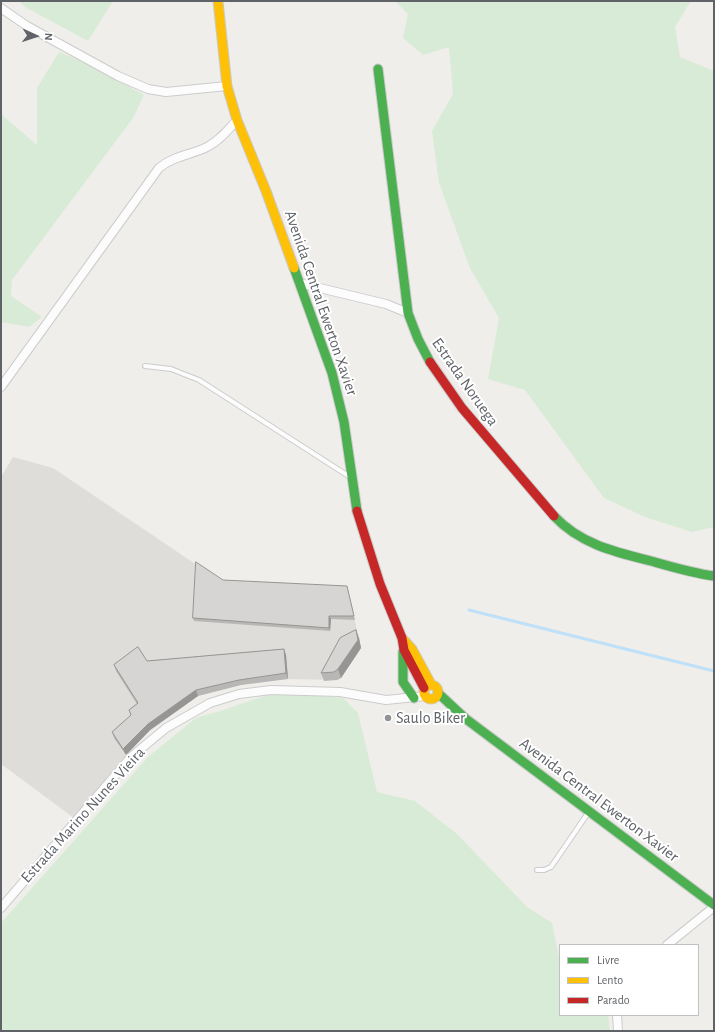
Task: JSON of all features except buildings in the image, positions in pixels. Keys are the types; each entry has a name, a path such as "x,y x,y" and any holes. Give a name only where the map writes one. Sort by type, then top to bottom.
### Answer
{"main road":[{"name":"Avenida Central Ewerton Xavier","path":"218,1 227,86 237,120 266,191 339,395 350,477 361,527 380,584 402,638 404,650 430,692 456,716 466,719 714,906"},
{"name":"Estrada Noruega","path":"378,69 408,313 416,337 466,414 534,491 554,517 571,532 604,549 696,573 714,576"},
{"name":"Avenida Central Ewerton Xavier","path":"402,638 412,649 430,692"},
{"path":"404,650 403,682 414,698"}],"street":[{"path":"1,8 27,26 118,76 148,89 166,92 227,86"},
{"path":"1,387 159,168 167,161 207,147 218,140 237,120"},
{"path":"299,283 386,304 408,313"},
{"name":"Estrada Marino Nunes Vieira","path":"1,908 131,757 166,728 210,703 239,694 271,690 340,692 386,700 414,698 430,692"},
{"path":"669,944 714,906"},
{"path":"617,1016 618,1031"}],"lane":[{"path":"145,366 171,369 199,380 350,477"},
{"path":"537,870 544,870 551,867 589,811"}],"shaded area":[{"path":"13,457 53,468 225,584 348,590 361,648 341,678 337,680 286,679 241,685 198,696 151,730 125,756 74,818 1,764 1,477"}],"green space":[{"path":"19,1 113,1 88,41 25,7"},
{"path":"395,1 691,1 675,27 680,57 714,71 714,527 692,532 645,517 604,498 525,390 488,379 499,318 470,268 439,183 432,131 453,94 449,47 423,55 403,38 408,14"},
{"path":"59,52 87,63 144,95 133,118 12,280 11,296 42,317 29,327 1,322 1,114 37,145 37,88"},
{"path":"300,694 343,698 358,713 377,792 415,801 457,834 527,907 552,923 559,957 559,1016 608,1016 610,1031 1,1031 1,923 149,756 196,718 267,695"}],"waterway":[{"path":"469,610 714,671"}],"traffic: fast":[{"path":"378,69 408,313 418,339 430,362"},
{"path":"294,268 332,373 344,422 357,511"},
{"path":"554,516 575,534 599,546 674,568 714,576"},
{"path":"403,652 403,682 414,698"},
{"path":"438,693 466,719 714,905"}],"traffic: slow":[{"path":"218,1 227,86 237,120 266,191 294,268"},
{"path":"402,638 412,649 431,684"},
{"path":"428,685 434,685 438,689 438,692 438,695 434,699 428,699 424,695 424,689 428,685"}],"traffic: jam":[{"path":"430,362 462,408 554,516"},
{"path":"357,511 380,584 402,638 404,650 424,688"}],"place":[{"name":"Saulo Biker","path":"388,718"}]}
